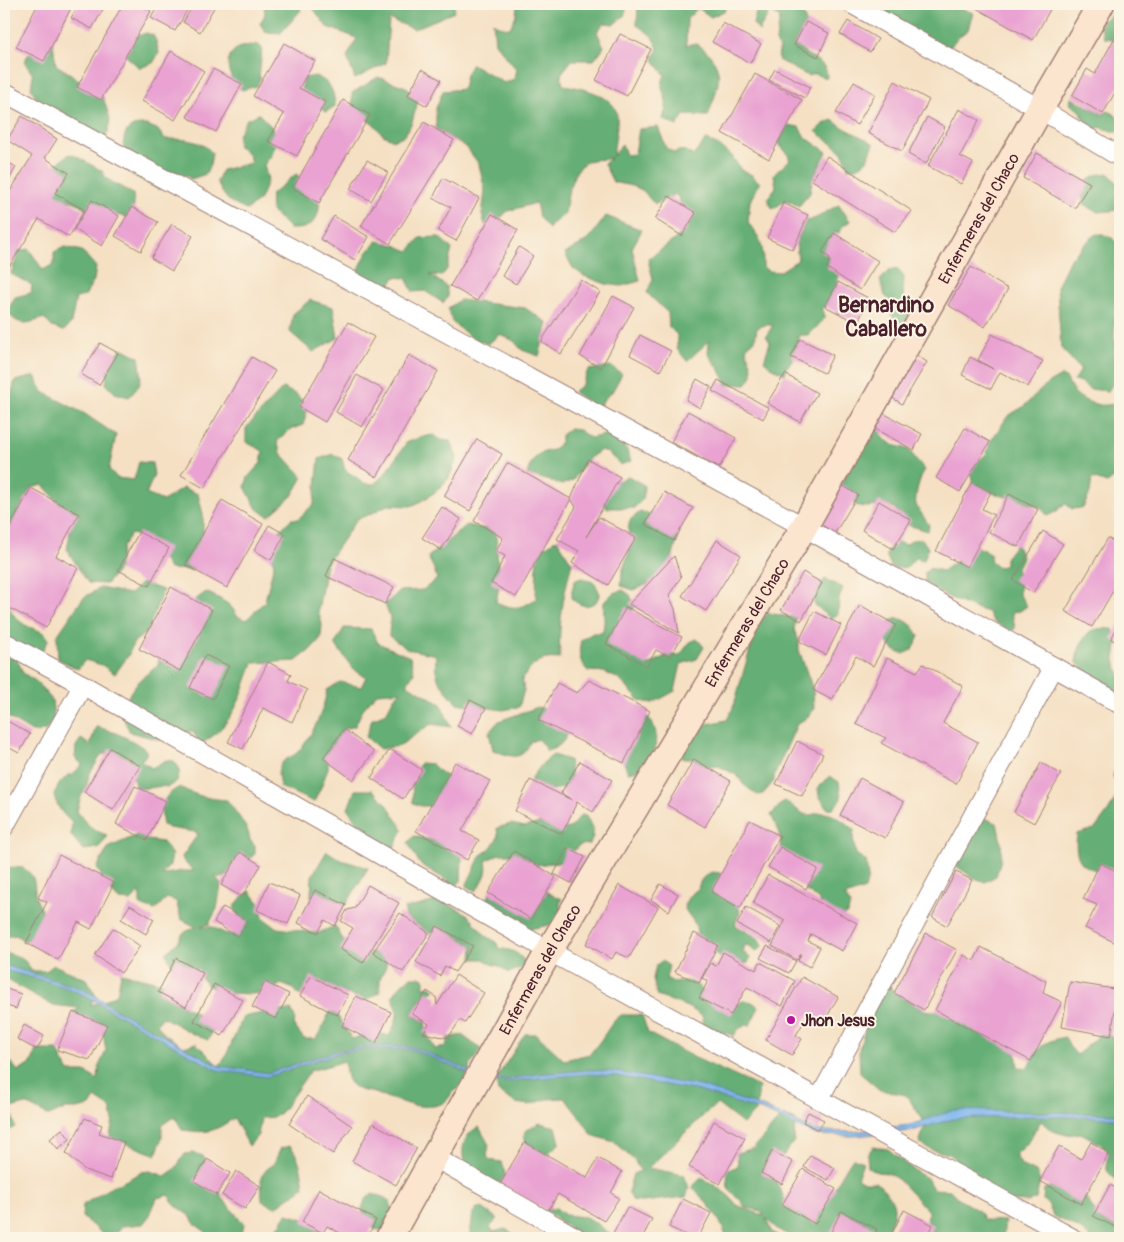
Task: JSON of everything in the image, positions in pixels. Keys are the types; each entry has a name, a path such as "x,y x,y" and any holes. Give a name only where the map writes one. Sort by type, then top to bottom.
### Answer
{"main road":[{"name":"Enfermeras del Chaco","path":"389,1238 549,951 804,527 1101,4"}],"street":[{"path":"852,4 1040,109 1120,157"},
{"path":"4,92 804,527 1120,704"},
{"path":"4,642 83,685 549,951 1072,1238"},
{"path":"819,1100 1054,667"},
{"path":"5,822 83,685"},
{"path":"434,1157 577,1238"}],"green space":[{"path":"264,4 298,4 301,10 281,33 266,32 260,24 265,14"},
{"path":"310,4 455,4 454,12 414,29 389,19 386,63 355,79 347,57 357,38 327,27"},
{"path":"517,4 628,4 624,16 614,24 604,23 597,32 604,47 594,60 572,60 561,74 563,85 596,93 611,103 617,116 613,156 622,144 626,155 635,154 639,129 658,127 666,148 674,153 684,151 693,156 706,140 719,146 732,156 741,170 752,175 760,183 750,201 748,223 759,238 763,254 763,267 768,271 779,272 798,260 796,243 806,221 839,205 850,221 842,227 839,233 834,233 823,252 830,258 838,275 838,282 825,306 821,309 826,317 809,335 800,335 794,359 786,368 785,374 764,361 770,342 766,336 773,325 757,328 755,340 746,348 752,366 752,375 746,384 727,385 720,370 708,354 709,341 687,361 677,349 677,335 669,327 668,313 647,293 653,279 648,259 677,237 691,222 676,194 656,204 638,188 613,182 604,164 611,158 592,160 579,168 571,182 565,214 552,224 549,229 539,217 536,203 508,211 487,230 482,215 485,191 479,164 466,147 436,129 436,108 443,91 463,89 466,74 472,64 504,83 514,79 517,70 495,43 493,22 498,26 510,28 516,15"},
{"path":"638,4 728,4 724,11 711,17 698,8 687,19 686,45 696,43 713,60 717,68 718,85 708,116 684,115 677,126 663,119 666,109 662,87 665,75 653,60 658,48 651,35 637,25"},
{"path":"758,4 778,4 803,14 806,22 794,45 823,65 827,78 814,74 808,76 778,60 779,48 776,41 780,18 770,11 759,31 753,24"},
{"path":"869,4 947,4 959,7 956,4 968,4 961,8 973,13 968,30 958,37 950,47 930,42"},
{"path":"1115,13 1120,14 1120,40 1104,38 1100,25 1106,18"},
{"path":"146,33 153,35 159,53 153,63 140,68 126,56 135,37"},
{"path":"44,42 53,43 56,65 103,97 110,119 108,132 103,139 74,131 54,131 31,88 33,75 25,62 27,56"},
{"path":"257,44 262,48 259,78 261,77 257,86 242,90 237,86 230,74 228,61 234,50"},
{"path":"315,76 328,84 334,95 335,106 326,112 300,92 305,78"},
{"path":"378,77 406,87 418,101 412,122 405,135 394,140 383,135 373,123 360,117 353,109 352,93"},
{"path":"1071,98 1103,114 1108,111 1114,114 1120,120 1120,131 1099,127 1093,133 1082,116 1082,112 1070,104"},
{"path":"259,114 271,126 277,141 271,156 264,165 268,180 260,199 247,210 228,200 217,182 222,170 251,163 249,155 238,146 238,135 247,119"},
{"path":"832,120 874,144 867,160 857,168 848,168 840,150 816,131 822,125"},
{"path":"146,125 157,129 165,139 197,142 208,148 212,153 206,174 191,179 173,171 177,178 165,188 158,189 129,173 123,147 126,134 134,126"},
{"path":"788,125 799,127 805,137 827,152 812,180 810,193 799,206 786,200 773,209 767,199 776,187 774,174 790,160 787,153 778,144"},
{"path":"70,154 102,171 107,179 133,194 134,206 131,218 108,213 88,212 76,203 61,200 51,190 52,172 55,165"},
{"path":"1108,173 1120,186 1120,210 1098,212 1083,204 1082,187 1093,177"},
{"path":"296,174 317,194 319,210 311,224 302,228 290,229 275,215 270,202 271,195"},
{"path":"606,216 642,230 632,248 640,281 621,286 606,284 584,276 573,268 565,254 589,239"},
{"path":"1094,235 1111,237 1120,246 1120,312 1113,318 1115,322 1114,339 1120,349 1120,374 1108,391 1089,389 1081,382 1074,381 1081,370 1061,348 1057,287 1070,259"},
{"path":"439,237 452,249 447,269 442,276 430,275 446,286 448,297 443,303 425,291 413,292 406,278 395,277 388,289 371,285 358,271 367,253 377,241 395,245 409,251 420,238"},
{"path":"65,247 82,251 96,267 94,280 85,296 76,298 71,323 64,331 52,327 44,318 28,323 15,320 7,312 15,297 31,293 32,285 11,274 19,251 29,249 43,270 54,264 54,252"},
{"path":"891,269 898,270 904,277 903,299 911,305 911,311 902,327 892,315 890,300 885,296 880,280"},
{"path":"310,300 333,307 338,338 313,352 290,332 293,314"},
{"path":"460,300 525,308 548,323 539,356 522,350 514,341 500,334 488,344 472,338 452,322 448,308"},
{"path":"122,348 139,357 140,364 140,383 129,397 115,393 106,384 109,361"},
{"path":"610,366 622,374 612,392 604,399 598,409 573,392 582,385 588,370"},
{"path":"35,376 43,392 85,414 116,435 109,469 117,478 134,480 139,462 152,463 154,475 146,494 163,501 183,488 198,494 203,514 203,562 195,570 169,569 151,539 131,534 122,547 118,570 106,584 88,583 67,550 71,527 59,503 43,485 31,488 4,538 4,404 9,401 15,381"},
{"path":"1061,376 1067,379 1075,393 1084,400 1100,405 1120,405 1120,442 1115,461 1114,478 1107,483 1092,478 1090,493 1083,508 1072,509 1066,504 1048,516 1040,507 973,487 971,473 987,453 990,442 1008,416 1023,407 1047,384"},
{"path":"283,388 297,395 308,408 303,425 289,430 277,442 281,453 303,477 292,496 269,516 257,509 245,487 248,477 261,463 263,451 246,442 246,428"},
{"path":"877,424 883,438 893,445 908,449 925,470 919,481 916,505 929,525 928,531 908,525 895,509 889,506 864,507 855,505 853,496 838,489"},
{"path":"569,429 579,430 590,438 611,434 626,448 631,461 620,465 608,453 601,450 588,459 573,480 562,485 527,474 536,458 547,451 553,450 561,442 561,435"},
{"path":"433,435 441,440 451,441 457,458 449,478 438,490 411,506 387,505 357,519 326,565 318,611 322,624 321,638 309,651 296,661 253,663 240,698 229,719 201,744 192,731 160,740 130,732 122,716 127,699 134,687 144,676 158,666 159,655 183,609 206,592 224,601 235,611 237,616 246,620 265,601 274,564 268,548 275,536 291,519 298,519 314,504 319,459 333,454 342,459 345,470 366,484 374,484 385,474 407,442"},
{"path":"628,476 644,485 643,499 634,508 606,508 605,496 617,482"},
{"path":"640,512 651,514 678,534 673,555 666,570 654,580 634,590 621,586 622,572 632,544 628,530 630,520"},
{"path":"467,525 487,529 496,534 499,587 496,602 502,605 516,607 536,599 537,558 543,548 557,539 572,563 562,611 560,659 542,660 530,669 522,679 524,690 519,707 503,710 456,703 437,677 436,655 407,649 389,636 390,618 385,604 400,591 423,590 437,579 428,557"},
{"path":"922,539 928,548 924,560 915,558 906,568 892,568 886,555 892,543 897,542 906,545 912,540"},
{"path":"1016,544 1022,557 1016,570 1020,576 1019,594 1027,606 1020,611 1012,612 1015,629 1009,631 993,621 988,612 955,600 930,587 925,582 925,572 930,568 942,571 977,547 987,551 991,555 990,559 993,564 1001,567 1005,564 1005,558"},
{"path":"582,578 595,583 600,594 596,602 586,606 572,599 575,580"},
{"path":"825,579 843,588 839,599 838,614 831,619 814,604 813,594"},
{"path":"142,583 163,590 147,632 134,642 128,656 115,674 102,665 85,660 78,669 58,659 57,636 83,598 100,588 130,594"},
{"path":"623,590 630,595 635,607 614,630 608,641 630,651 647,666 667,655 680,655 690,642 697,639 704,647 697,659 681,664 675,691 653,703 640,701 619,679 604,672 588,671 580,657 581,640 593,633 602,633 604,602 613,593"},
{"path":"4,599 20,622 41,631 47,636 48,641 41,653 9,655 4,653"},
{"path":"768,613 796,618 794,630 813,690 814,709 808,717 797,724 774,776 774,781 763,794 757,795 743,784 738,776 719,766 713,767 704,765 694,759 681,758 678,747 707,724 727,720 733,708 755,632 760,621"},
{"path":"898,618 911,624 919,636 914,648 904,654 892,648 884,636 890,621"},
{"path":"344,628 371,629 378,643 410,657 414,672 407,684 441,704 451,727 431,724 399,746 380,749 366,737 372,719 386,713 394,698 401,691 377,693 363,709 355,726 344,729 328,751 328,768 314,802 280,787 279,767 282,762 297,753 308,739 320,715 327,690 340,682 361,687 366,677 353,669 335,644"},
{"path":"1097,629 1113,629 1117,646 1115,659 1120,673 1120,701 1086,682 1082,668 1076,662 1081,644 1089,632"},
{"path":"4,657 17,659 23,673 37,682 52,700 54,719 45,731 32,732 4,715"},
{"path":"538,707 551,711 571,726 560,745 547,751 538,739 530,742 523,753 515,756 493,750 489,732 499,721"},
{"path":"644,714 654,726 656,733 655,748 647,769 628,772 624,763 622,736"},
{"path":"96,727 122,736 142,747 146,750 146,755 141,761 152,768 166,760 174,761 180,769 177,781 168,787 140,788 135,786 133,776 113,754 102,754 89,775 86,789 81,796 77,811 90,826 107,835 98,847 83,850 71,835 72,821 60,809 54,794 60,783 69,774 72,776 82,764 75,758 76,746 81,739 90,745"},
{"path":"553,755 569,760 571,776 564,788 550,790 530,780 543,763"},
{"path":"1120,756 1120,866 1105,871 1087,867 1083,864 1077,851 1077,834 1095,829 1119,792 1113,776"},
{"path":"420,763 432,764 441,773 454,781 430,806 421,806 413,803 412,779"},
{"path":"830,776 839,782 841,799 833,808 828,809 819,796 818,788"},
{"path":"180,787 191,793 227,800 245,825 250,840 255,845 255,854 231,874 222,878 215,876 221,885 217,909 209,924 200,927 213,927 224,933 238,936 239,916 234,907 250,891 260,904 263,918 277,928 318,933 335,926 345,943 369,953 386,953 386,966 380,979 380,992 366,1001 316,979 310,990 300,996 294,989 281,984 268,993 230,993 208,986 194,968 172,965 166,953 178,942 183,933 196,927 181,919 176,901 167,898 155,910 140,905 140,892 131,901 119,900 110,891 97,868 108,848 137,835 147,840 163,842 172,855 170,865 161,875 181,871 194,871 184,862 182,857 198,834 169,828 163,825 162,819 162,807 166,798"},
{"path":"355,790 373,790 386,803 403,829 393,850 361,829 348,809"},
{"path":"784,801 807,815 824,813 833,815 854,829 853,839 856,854 866,861 868,878 865,889 845,896 850,904 848,913 835,920 821,911 819,900 805,890 811,880 781,852 780,833 771,815"},
{"path":"581,815 586,816 591,827 593,833 592,840 590,844 579,845 566,861 537,865 518,854 499,854 486,861 486,874 476,891 466,886 481,855 490,849 498,837 497,828 511,824 525,827 540,823 555,830 570,828"},
{"path":"976,815 997,823 1001,844 1001,856 996,876 985,882 972,877 955,865"},
{"path":"414,836 447,844 462,857 461,881 456,886 420,864 408,843"},
{"path":"327,851 341,860 368,868 346,905 327,895 311,897 312,876"},
{"path":"4,867 23,868 28,871 33,878 36,898 43,914 31,938 24,941 16,935 4,937 3,917 6,900 4,893"},
{"path":"712,872 720,873 720,883 736,902 740,911 735,925 758,938 762,945 755,952 750,946 745,945 743,952 750,958 748,963 731,962 714,952 697,936 696,926 684,906 689,896 698,889 702,879"},
{"path":"547,892 562,899 560,902 561,914 555,924 524,930 488,910 486,899 490,894 520,912 536,911"},
{"path":"439,900 466,913 487,937 495,941 500,949 516,953 528,965 509,973 484,959 472,959 473,946 441,928 429,933 406,917 404,908"},
{"path":"4,954 21,958 27,963 31,971 46,971 54,965 86,979 96,996 90,1005 102,1002 117,994 121,973 163,983 158,992 198,1014 213,1031 208,1040 163,1017 157,1024 164,1034 184,1047 196,1043 219,1066 225,1058 243,1017 263,1013 291,1010 295,1018 294,1026 304,1039 316,1039 330,1012 337,1015 352,1039 375,1032 389,1036 397,1017 392,997 401,985 411,977 423,977 425,980 423,987 431,986 435,990 422,999 412,1014 425,1022 427,1034 435,1049 446,1046 448,1038 462,1035 482,1050 472,1063 462,1086 452,1092 447,1100 438,1105 417,1106 356,1088 350,1084 347,1078 345,1061 310,1071 282,1111 275,1117 261,1118 258,1135 249,1146 234,1118 210,1131 198,1132 182,1130 175,1116 162,1125 162,1138 156,1155 110,1137 113,1120 110,1108 95,1098 90,1106 65,1109 49,1116 26,1104 11,1108 15,1127 4,1133 4,1054 18,1071 30,1065 37,1050 57,1050 69,1072 85,1072 98,1080 99,1066 106,1051 103,1033 84,1024 73,1012 80,1008 52,1005 11,982 4,975"},
{"path":"662,961 669,966 666,978 675,983 689,981 697,985 705,996 734,1008 744,1000 752,1002 759,1007 750,1025 737,1030 734,1036 702,1027 703,1017 698,1013 681,1004 657,996 653,979 656,965"},
{"path":"887,980 894,993 924,1010 961,1015 1016,1052 1018,1067 1027,1068 1042,1046 1057,1039 1065,1037 1069,1046 1077,1055 1100,1034 1120,1039 1120,1183 1107,1171 1106,1164 1109,1153 1099,1143 1081,1133 1067,1135 1052,1131 1041,1121 1026,1145 1015,1155 1022,1166 1036,1172 1040,1181 1036,1199 1028,1202 1005,1201 962,1169 950,1154 932,1150 919,1143 926,1124 906,1095 880,1090 860,1073 859,1049 870,1014"},
{"path":"621,1015 642,1015 648,1033 693,1057 759,1087 756,1111 743,1124 717,1104 648,1168 684,1175 689,1188 686,1197 642,1202 633,1201 628,1192 633,1174 642,1170 614,1142 592,1135 565,1098 547,1099 529,1105 516,1103 498,1092 496,1079 525,1034 536,1034 564,1060 590,1054 613,1022"},
{"path":"783,1115 795,1120 794,1141 783,1156 767,1162 761,1173 776,1181 785,1200 801,1215 820,1216 853,1158 863,1162 857,1178 864,1182 876,1182 888,1194 893,1204 893,1216 886,1232 874,1235 867,1224 852,1216 842,1220 833,1238 804,1238 788,1235 773,1226 766,1218 771,1231 782,1238 726,1238 718,1218 692,1187 701,1178 729,1196 737,1205 764,1216 761,1211 745,1207 738,1197 731,1192 727,1179 728,1170 738,1166 737,1153 754,1148"},
{"path":"540,1123 556,1127 560,1143 543,1157 528,1148 524,1137 525,1131"},
{"path":"479,1127 489,1145 487,1155 489,1160 501,1162 503,1166 505,1175 497,1195 465,1166 463,1149 466,1138"},
{"path":"290,1146 298,1160 304,1187 276,1207 262,1201 261,1177 273,1165 281,1148"},
{"path":"873,1147 888,1149 916,1172 927,1178 933,1189 950,1190 960,1200 979,1211 984,1220 1005,1221 1003,1237 925,1238 928,1211 899,1180 888,1173 877,1172 868,1167 867,1155"},
{"path":"193,1153 203,1156 223,1199 244,1224 241,1238 214,1238 195,1224 190,1216 177,1207 168,1195 157,1198 150,1215 143,1224 122,1226 118,1231 104,1235 82,1217 83,1205 114,1185 142,1172 150,1171 165,1176 175,1169 185,1154"},
{"path":"1050,1187 1070,1190 1085,1196 1100,1220 1114,1227 1120,1221 1120,1238 1091,1238 1080,1229 1053,1216 1049,1206 1043,1200 1044,1189"},
{"path":"371,1194 385,1198 391,1205 385,1229 378,1230 368,1225 362,1209 365,1200"},
{"path":"477,1208 482,1208 498,1219 490,1227 494,1232 505,1229 516,1238 474,1238 470,1236 473,1212"},
{"path":"556,1208 565,1215 586,1217 615,1238 582,1238 545,1210"},
{"path":"287,1214 307,1220 329,1238 271,1238"}],"water":[{"path":"4,965 77,987 219,1066 268,1073 333,1052 363,1047 389,1046 415,1048 477,1074 505,1080 538,1074 589,1070 616,1072 701,1086 765,1108 816,1131 852,1132 910,1125 954,1110 1120,1114 1120,1118 1037,1116 953,1119 911,1131 852,1136 816,1135 763,1111 699,1091 616,1076 589,1074 505,1082 475,1076 414,1050 364,1049 335,1054 267,1077 217,1070 84,995 58,985 4,970"}],"building":[{"path":"38,4 73,4 44,61 16,47"},
{"path":"79,4 106,4 92,29 71,18"},
{"path":"123,4 137,4 151,11 101,100 77,87"},
{"path":"159,4 191,4 175,31 151,18"},
{"path":"194,4 216,4 200,32 183,22"},
{"path":"979,4 1048,4 1052,6 1033,40 976,8"},
{"path":"848,21 878,39 870,52 840,34"},
{"path":"806,22 829,33 818,57 794,45"},
{"path":"723,23 761,44 750,63 712,42"},
{"path":"620,34 651,49 627,96 596,80"},
{"path":"1114,39 1120,43 1120,88 1118,87 1103,114 1072,96 1087,69 1095,74"},
{"path":"284,43 315,61 299,88 325,102 297,156 268,141 284,114 253,96"},
{"path":"171,51 204,71 175,120 142,101"},
{"path":"213,69 242,84 216,132 187,117"},
{"path":"422,69 441,80 427,106 408,95"},
{"path":"775,69 810,87 805,98 769,80"},
{"path":"755,74 802,100 769,159 722,133"},
{"path":"895,81 929,100 902,151 868,133"},
{"path":"854,82 875,94 857,125 836,113"},
{"path":"343,100 370,115 319,203 293,188"},
{"path":"959,109 979,120 960,156 973,163 961,184 928,166"},
{"path":"22,116 57,139 45,158 69,173 55,193 84,210 69,237 39,219 4,275 4,201 32,156 7,140"},
{"path":"927,117 945,127 926,164 908,154"},
{"path":"424,122 454,140 390,244 361,226"},
{"path":"1037,153 1090,183 1075,208 1023,178"},
{"path":"827,156 912,211 895,232 812,180"},
{"path":"4,160 16,167 4,190"},
{"path":"367,160 388,172 371,201 350,189"},
{"path":"443,178 479,198 456,241 438,231 451,207 433,198"},
{"path":"669,196 696,213 682,236 655,219"},
{"path":"92,200 119,216 102,246 74,229"},
{"path":"783,203 808,215 793,250 767,238"},
{"path":"132,207 158,222 141,251 115,236"},
{"path":"492,214 518,230 477,301 450,286"},
{"path":"334,216 369,237 355,260 320,239"},
{"path":"172,224 193,236 172,271 151,258"},
{"path":"834,233 878,261 860,290 827,268 830,258 822,252"},
{"path":"519,247 533,256 516,284 502,276"},
{"path":"971,267 1008,289 985,327 948,305"},
{"path":"581,280 600,292 561,354 542,342 542,340"},
{"path":"838,282 870,299 857,323 825,306"},
{"path":"613,296 634,307 601,368 580,356"},
{"path":"348,322 374,337 325,422 299,407"},
{"path":"992,334 1043,361 1028,387 1000,372 991,389 962,375 970,357 993,369 978,360"},
{"path":"640,335 671,351 660,371 630,355"},
{"path":"800,339 833,355 824,373 791,357"},
{"path":"100,343 118,353 99,385 81,374"},
{"path":"409,355 438,371 377,477 348,460"},
{"path":"916,355 927,362 902,404 891,397"},
{"path":"252,357 275,371 204,488 181,475"},
{"path":"785,374 817,393 800,422 767,403"},
{"path":"357,375 384,390 362,427 336,412"},
{"path":"697,379 711,387 700,408 686,400"},
{"path":"718,380 769,408 763,419 712,391"},
{"path":"688,411 736,438 719,468 671,442"},
{"path":"883,413 922,434 914,450 875,429"},
{"path":"965,428 990,442 960,492 936,478"},
{"path":"477,439 502,454 470,511 444,496"},
{"path":"588,459 620,477 586,537 599,517 636,538 608,585 572,563 579,551 557,539 576,507 571,499"},
{"path":"507,463 571,499 516,597 491,583 505,556 496,551 503,538 474,521"},
{"path":"972,482 991,492 982,509 994,515 967,567 936,551"},
{"path":"839,483 858,495 835,533 815,521"},
{"path":"31,488 79,514 56,556 78,568 46,628 4,605 4,538"},
{"path":"664,492 693,508 674,541 645,524"},
{"path":"1009,494 1038,509 1018,547 989,532"},
{"path":"222,500 263,524 227,588 185,565"},
{"path":"879,501 911,520 893,549 862,530"},
{"path":"442,507 461,519 441,550 422,538"},
{"path":"269,525 285,534 271,560 254,550"},
{"path":"1043,531 1063,544 1033,593 1013,580"},
{"path":"139,532 169,548 149,586 118,570"},
{"path":"1108,538 1120,546 1120,579 1092,627 1065,611"},
{"path":"717,540 741,555 706,611 682,596"},
{"path":"674,556 681,577 669,595 675,609 679,633 629,604"},
{"path":"334,558 394,587 385,604 326,576"},
{"path":"803,572 822,583 801,621 781,610"},
{"path":"171,587 212,610 180,671 139,649"},
{"path":"860,605 896,625 873,666 856,656 832,700 813,690"},
{"path":"626,607 682,637 670,657 656,650 647,666 606,644"},
{"path":"814,611 841,625 826,655 799,641"},
{"path":"1120,622 1120,644 1111,639"},
{"path":"205,655 229,666 213,699 190,688"},
{"path":"887,658 917,672 923,664 963,686 943,723 978,742 956,784 881,743 886,738 856,724"},
{"path":"268,662 291,674 288,681 307,690 292,722 263,708 243,749 228,742"},
{"path":"589,680 650,711 624,763 538,720 557,683 577,693"},
{"path":"470,700 486,708 472,734 457,726"},
{"path":"4,719 30,734 19,753 4,745"},
{"path":"344,729 374,752 353,780 323,758"},
{"path":"797,741 823,754 802,796 776,784"},
{"path":"110,748 140,766 113,810 84,792"},
{"path":"390,749 422,770 403,799 371,778"},
{"path":"694,759 731,781 705,827 667,805"},
{"path":"580,761 612,780 593,812 577,802 562,834 515,811 530,780 572,800 561,793"},
{"path":"455,762 490,781 462,831 479,840 467,860 416,831"},
{"path":"1041,763 1061,774 1034,823 1014,812"},
{"path":"860,778 904,802 885,838 840,815"},
{"path":"135,786 166,801 147,840 116,824"},
{"path":"750,820 780,836 740,908 711,892"},
{"path":"780,847 818,869 806,889 768,867"},
{"path":"567,848 585,857 571,883 554,874"},
{"path":"514,851 556,877 531,919 488,893"},
{"path":"240,852 261,865 242,897 221,885"},
{"path":"59,855 114,883 91,929 78,922 58,960 26,943 47,902 38,898"},
{"path":"1100,863 1120,873 1120,945 1085,928 1097,905 1083,899"},
{"path":"956,872 972,880 947,926 932,917"},
{"path":"768,875 857,923 842,951 811,934 808,941 820,947 810,967 798,961 801,954 797,960 772,946 785,921 753,903"},
{"path":"269,882 300,895 288,924 257,910"},
{"path":"660,884 678,894 669,911 651,900"},
{"path":"368,885 399,903 363,963 340,949 353,928 341,921 347,910 355,908"},
{"path":"619,885 658,907 629,958 616,952 612,959 586,944"},
{"path":"315,890 346,905 335,926 325,920 318,933 298,923"},
{"path":"130,905 154,919 146,934 121,919"},
{"path":"223,907 248,921 238,937 214,922"},
{"path":"746,907 780,926 771,943 737,924"},
{"path":"400,913 429,933 403,972 373,952"},
{"path":"437,926 473,946 455,972 445,966 440,976 416,962"},
{"path":"113,928 140,946 121,973 95,955"},
{"path":"694,933 718,945 699,983 675,972"},
{"path":"926,933 957,950 924,1010 894,993"},
{"path":"767,946 796,961 789,973 760,958"},
{"path":"981,947 1046,981 1043,993 1062,1002 1031,1061 935,1010 964,955 974,961"},
{"path":"723,952 756,970 760,962 795,981 782,1006 747,987 731,1015 699,998 708,981 702,978 711,963 716,966"},
{"path":"176,958 203,973 186,1007 158,992"},
{"path":"456,975 484,993 465,1023 460,1020 448,1038 423,1033 429,1024 412,1014 427,991 436,997 437,1005"},
{"path":"311,976 348,995 337,1015 300,996"},
{"name":"Jhon Jesus","path":"802,977 838,997 823,1024 808,1015 796,1035 802,1039 792,1055 766,1040"},
{"path":"265,982 289,994 276,1019 252,1007"},
{"path":"1070,982 1120,990 1120,1003 1116,1004 1111,1036 1062,1027"},
{"path":"214,984 243,1000 222,1036 194,1021"},
{"path":"4,988 21,994 16,1009 4,1005"},
{"path":"356,996 391,1012 376,1043 342,1026"},
{"path":"73,1012 107,1025 90,1060 57,1050"},
{"path":"24,1025 44,1036 37,1050 17,1039"},
{"path":"307,1096 352,1126 333,1154 289,1124"},
{"path":"808,1112 824,1120 818,1130 803,1122"},
{"path":"85,1118 102,1125 99,1133 124,1142 111,1179 85,1170 66,1153"},
{"path":"714,1121 745,1138 720,1184 689,1167"},
{"path":"373,1123 417,1148 396,1185 352,1161"},
{"path":"62,1129 70,1139 58,1149 50,1139"},
{"path":"525,1142 587,1178 598,1158 622,1172 611,1193 619,1198 604,1221 558,1194 548,1211 500,1184"},
{"path":"1091,1142 1109,1153 1081,1204 1040,1181 1059,1146 1081,1159"},
{"path":"772,1151 793,1162 782,1184 761,1173"},
{"path":"810,1155 835,1168 828,1180 804,1167"},
{"path":"207,1159 230,1173 217,1195 194,1181"},
{"path":"803,1169 836,1189 815,1224 782,1205"},
{"path":"236,1171 260,1186 245,1209 222,1195"},
{"path":"1110,1185 1120,1190 1120,1217 1115,1227 1093,1216"},
{"path":"319,1189 376,1220 367,1238 349,1238 327,1226 323,1233 302,1222"},
{"path":"683,1199 711,1213 698,1238 692,1238 669,1227"},
{"path":"627,1207 652,1219 642,1238 611,1238"},
{"path":"904,1210 933,1225 927,1238 889,1238"},
{"path":"841,1211 877,1229 873,1238 828,1238"}],"place":[{"name":"Jhon Jesus","path":"791,1020"}],"district":[{"name":"Bernardino Caballero","path":"886,317"}]}
